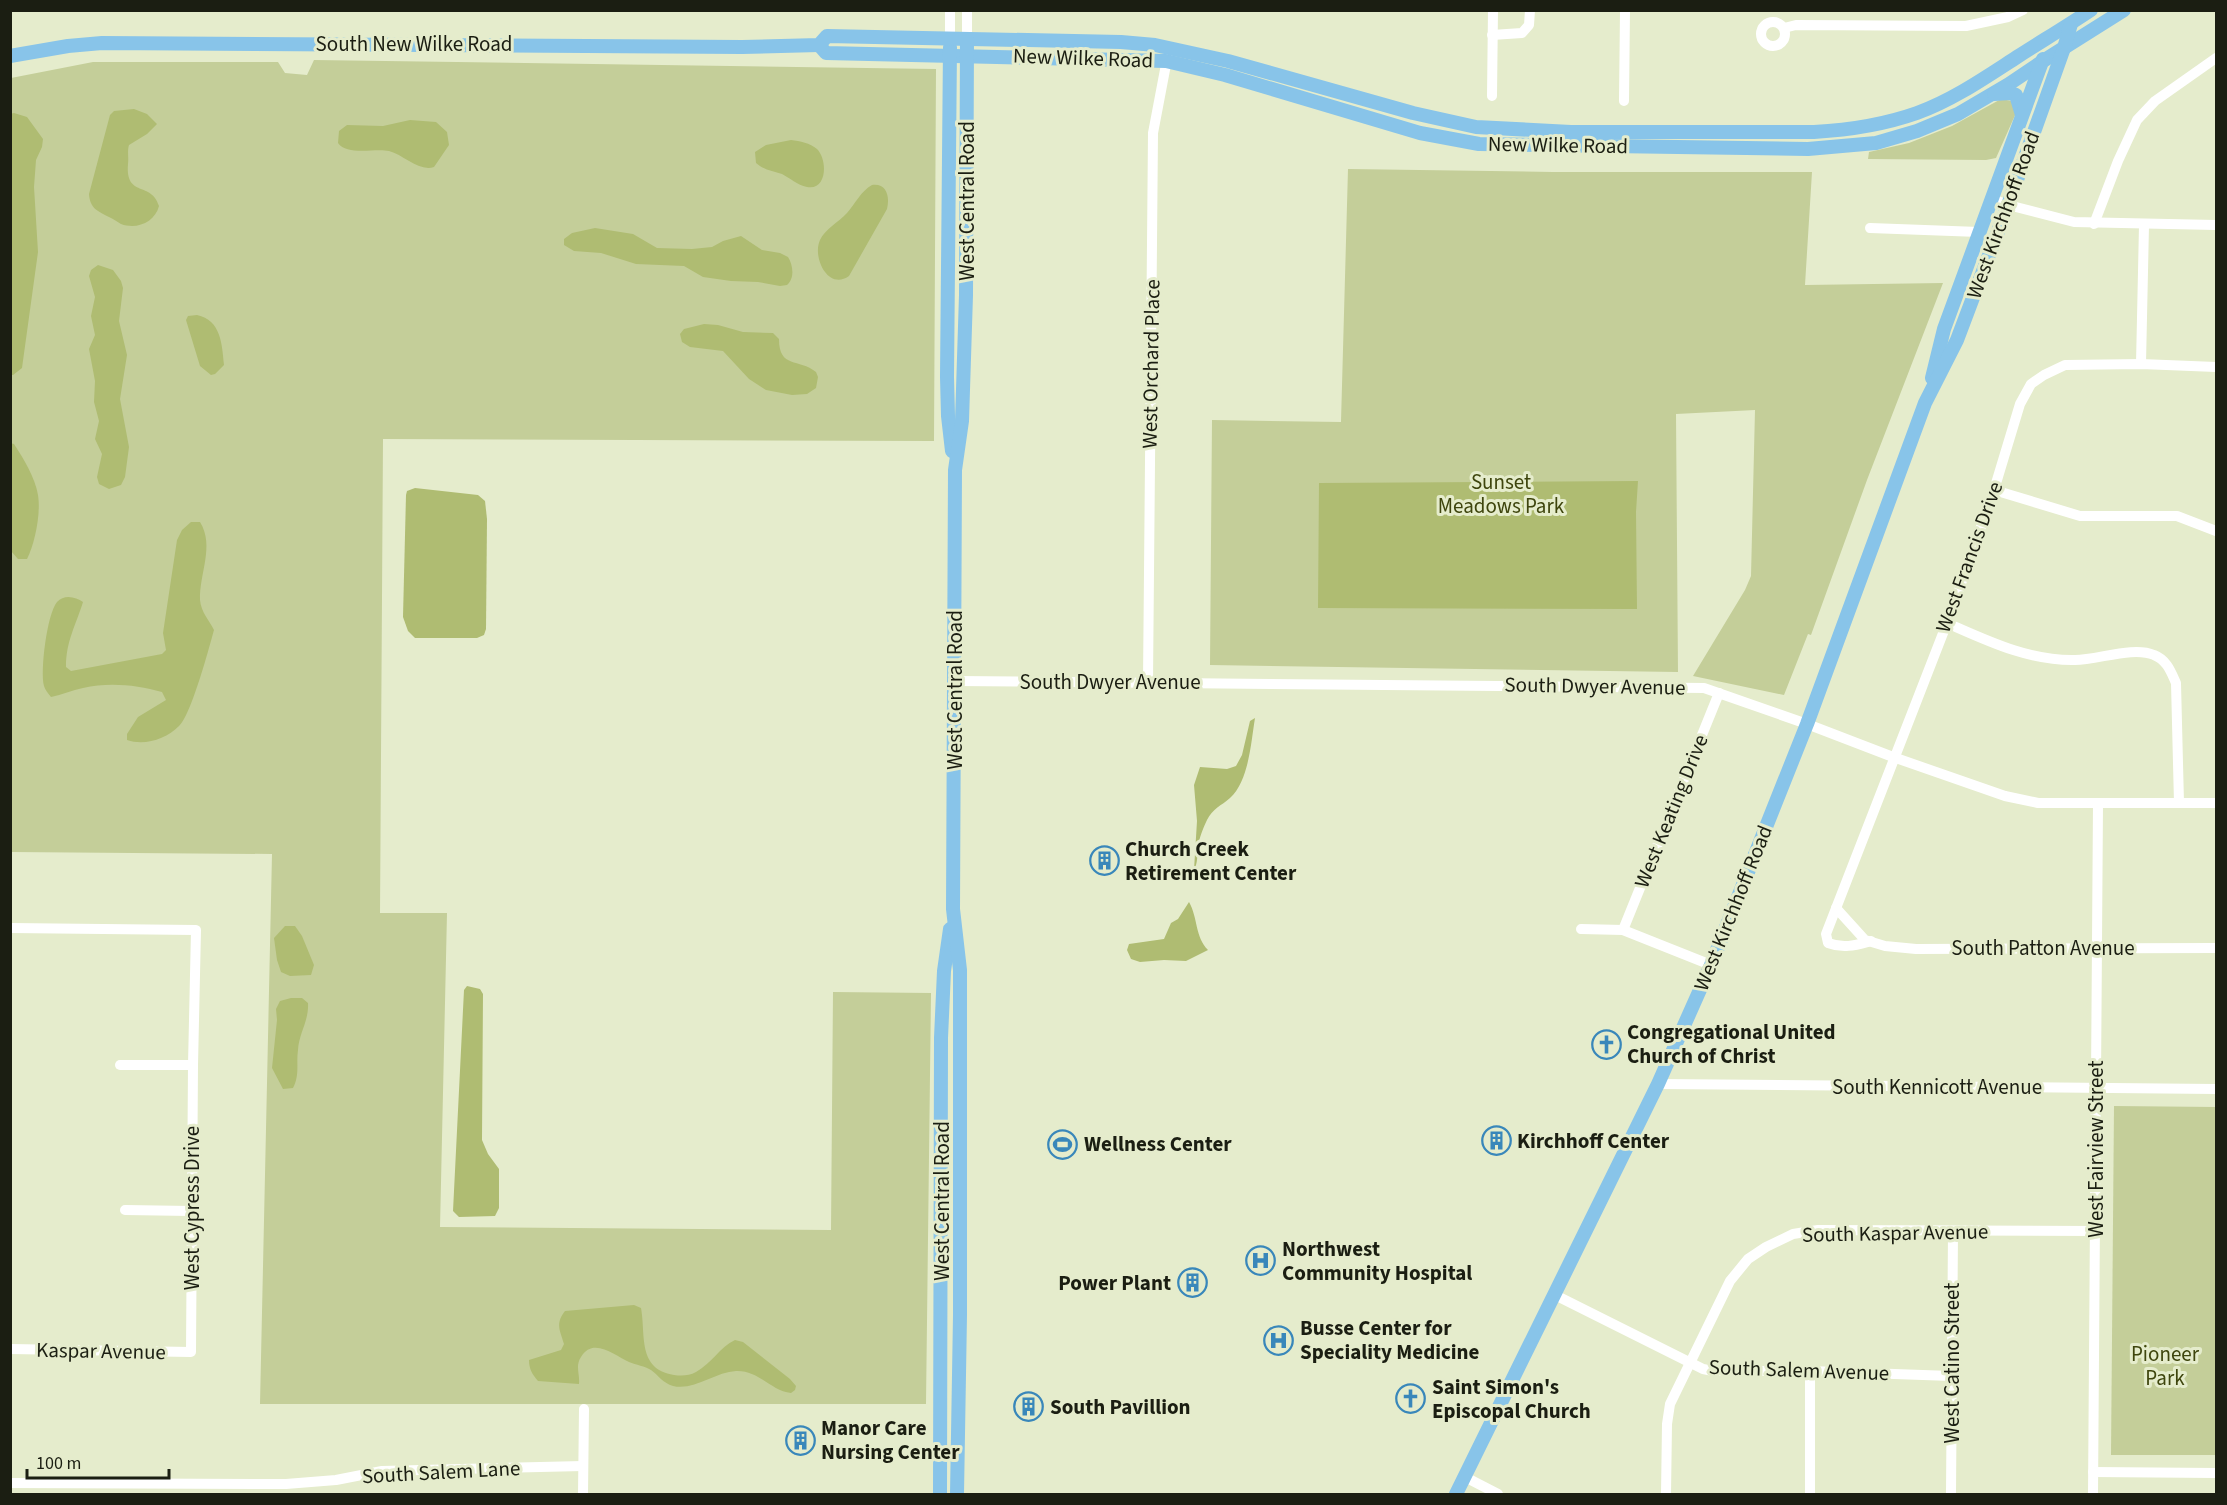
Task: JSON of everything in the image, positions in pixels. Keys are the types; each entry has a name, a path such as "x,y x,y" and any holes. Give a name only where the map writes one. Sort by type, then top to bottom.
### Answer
{"main road":[{"name":"New Wilke Road","path":"967,56 1168,54 1237,63 1423,116 1476,127 1571,132 1814,132 1851,130 1920,112 1954,95 2091,10"},
{"name":"New Wilke Road","path":"967,39 1121,42 1168,54 1224,75 1419,133 1479,144 1808,149 1876,143 1917,132 1958,114 2124,10"},
{"name":"West Kirchhoff Road","path":"1925,403 1957,340 2008,205 2071,24"},
{"name":"West Kirchhoff Road","path":"1456,1494 1658,1084 1711,965 1807,724 1925,403 1944,329 2052,35"},
{"name":"South New Wilke Road","path":"10,56 102,43 742,47 819,45 827,36 967,39"},
{"name":"West Central Road","path":"950,39 948,406 955,470 953,909 960,970 960,1316 957,1494"},
{"name":"West Central Road","path":"955,470 962,421 966,295 967,39"},
{"name":"South New Wilke Road","path":"819,45 826,53 967,56"},
{"path":"1992,94 2016,95 2022,115"},
{"name":"West Central Road","path":"940,1494 941,1038 944,971 953,909"}],"street":[{"path":"950,10 950,39"},
{"path":"967,10 967,39"},
{"path":"1492,96 1493,10"},
{"path":"1492,35 1522,33 1529,25 1530,10"},
{"path":"1624,101 1625,10"},
{"path":"1784,28 1796,25 1966,26 2008,17 2023,10"},
{"name":"West Orchard Place","path":"1148,682 1153,133 1168,54"},
{"path":"2094,224 2118,161 2137,120 2155,101 2217,58"},
{"path":"1992,199 2074,222 2217,225"},
{"path":"2141,364 2144,225"},
{"path":"1870,228 1979,232"},
{"name":"West Francis Drive","path":"1836,908 1947,623 1994,490 2020,404 2031,384 2065,365 2141,364 2217,367"},
{"path":"1994,490 2080,516 2176,516 2217,531"},
{"path":"1947,623 2004,648 2034,656 2075,660 2137,652 2154,655 2168,665 2176,683 2179,803"},
{"name":"South Dwyer Avenue","path":"955,681 1691,687 1719,693 2005,796 2038,803 2217,803"},
{"name":"West Keating Drive","path":"1623,930 1719,693"},
{"name":"West Fairview Street","path":"2093,1494 2098,804"},
{"name":"South Patton Avenue","path":"1871,941 1850,947 1828,944 1826,934 1836,908 1865,940 1871,941 1885,946 1916,949 2217,948"},
{"name":"West Cypress Drive","path":"10,928 196,930 192,1065 191,1352"},
{"path":"1581,929 1623,930 1711,965"},
{"path":"120,1065 192,1065"},
{"name":"South Kennicott Avenue","path":"1658,1084 2217,1089"},
{"path":"125,1210 191,1211"},
{"name":"South Kaspar Avenue","path":"1666,1494 1670,1404 1730,1281 1748,1259 1766,1247 1793,1234 1818,1230 2096,1231"},
{"name":"West Catino Street","path":"1951,1494 1953,1232"},
{"name":"South Salem Avenue","path":"1555,1295 1703,1369 1951,1376"},
{"name":"Kaspar Avenue","path":"10,1349 191,1352"},
{"path":"1810,1371 1810,1494"},
{"path":"583,1494 584,1409"},
{"name":"South Salem Lane","path":"10,1484 286,1484 336,1480 382,1471 583,1466"},
{"path":"2093,1472 2217,1473"},
{"path":"1465,1477 1498,1494"}],"green space":[{"path":"314,60 936,69 934,441 383,439 380,913 447,913 440,1227 831,1230 833,992 931,993 926,1404 260,1404 272,854 11,852 11,78 93,62 278,62 285,73 307,75"},
{"path":"2001,99 2012,101 2016,113 1996,158 1986,160 1868,159 1869,152 1909,143 1952,126"},
{"name":"Sunset Meadows Park","path":"1348,169 1812,172 1805,285 1943,283 1867,480 1811,635 1808,634 1784,695 1693,676 1745,590 1751,576 1755,410 1676,414 1678,672 1210,665 1212,420 1341,422"},
{"name":"Pioneer Park","path":"2114,1106 2216,1107 2216,1455 2111,1455"}],"shaded area":[{"path":"134,109 147,114 157,124 147,134 129,145 128,175 135,186 156,198 159,206 157,212 149,220 139,225 127,226 98,211 91,203 89,194 110,115 114,111"},
{"path":"10,114 27,117 43,139 36,160 34,187 38,252 22,368 10,375"},
{"path":"410,120 436,122 447,132 449,145 434,167 417,165 389,151 354,150 342,147 338,143 339,131 347,125 383,126"},
{"path":"791,140 811,145 821,154 824,174 819,184 814,187 803,186 756,163 755,152 766,145"},
{"path":"872,185 881,186 886,192 887,209 849,276 834,279 828,276 820,263 818,247 820,240 825,232 847,213"},
{"path":"595,228 633,234 657,248 712,247 741,236 762,250 788,257 792,275 787,285 780,286 731,281 703,277 684,266 636,264 601,253 574,251 564,245 564,239 572,233"},
{"path":"98,265 113,270 121,281 123,288 119,321 127,355 120,399 129,447 125,477 121,485 109,489 99,484 97,477 102,454 95,439 99,421 94,402 95,381 89,349 95,335 91,316 95,297 89,276 91,270"},
{"path":"197,315 211,322 219,334 224,365 215,374 211,375 200,366 186,320 188,316"},
{"path":"704,324 718,325 743,332 773,333 779,339 782,355 786,359 816,372 818,377 816,388 807,394 792,395 766,390 749,379 723,351 690,347 682,342 680,334 684,329"},
{"path":"10,443 14,444 28,468 38,495 37,528 27,559 18,559 11,551"},
{"path":"1638,481 1637,609 1318,608 1319,483"},
{"path":"415,488 478,495 485,501 487,519 486,629 484,635 477,638 415,638 408,631 403,617 406,495 407,491"},
{"path":"191,522 200,522 204,531 206,550 200,600 214,630 194,696 184,720 168,735 148,742 134,742 127,740 127,734 138,717 166,700 162,692 133,686 103,685 51,697 44,687 43,679 45,643 50,618 53,608 60,599 74,598 83,602 68,649 66,667 71,671 162,654 166,650 163,633 177,540 182,530"},
{"path":"1255,718 1248,761 1241,782 1230,798 1209,816 1199,841 1194,870 1197,821 1194,785 1200,767 1227,769 1236,766 1242,755 1250,721"},
{"path":"1189,902 1201,939 1208,950 1186,961 1140,962 1131,959 1127,950 1129,944 1164,939 1171,923 1178,919"},
{"path":"285,926 295,926 302,936 314,965 311,975 290,976 281,972 274,938"},
{"path":"467,986 480,989 483,994 482,1140 488,1154 499,1169 499,1208 495,1216 459,1217 453,1211 464,990"},
{"path":"302,998 308,1003 308,1009 297,1055 295,1083 293,1088 283,1089 272,1068 276,1009 280,1001"},
{"path":"634,1305 641,1308 644,1339 649,1358 662,1372 679,1376 693,1373 735,1340 743,1342 790,1379 796,1386 795,1390 791,1393 777,1389 758,1377 736,1371 720,1374 689,1386 673,1386 649,1369 598,1348 586,1351 579,1360 579,1384 538,1381 534,1376 529,1360 561,1350 564,1344 559,1323 565,1311"}],"place":[{"name":"Church Creek Retirement Center","path":"1104,861"},
{"name":"Congregational United Church of Christ","path":"1606,1044"},
{"name":"Kirchhoff Center","path":"1496,1141"},
{"name":"Wellness Center","path":"1063,1144"},
{"name":"Northwest Community Hospital","path":"1261,1261"},
{"name":"Power Plant","path":"1192,1283"},
{"name":"Busse Center for Speciality Medicine","path":"1279,1340"},
{"name":"Saint Simon's Episcopal Church","path":"1411,1399"},
{"name":"South Pavillion","path":"1029,1407"},
{"name":"Manor Care Nursing Center","path":"800,1440"}]}
